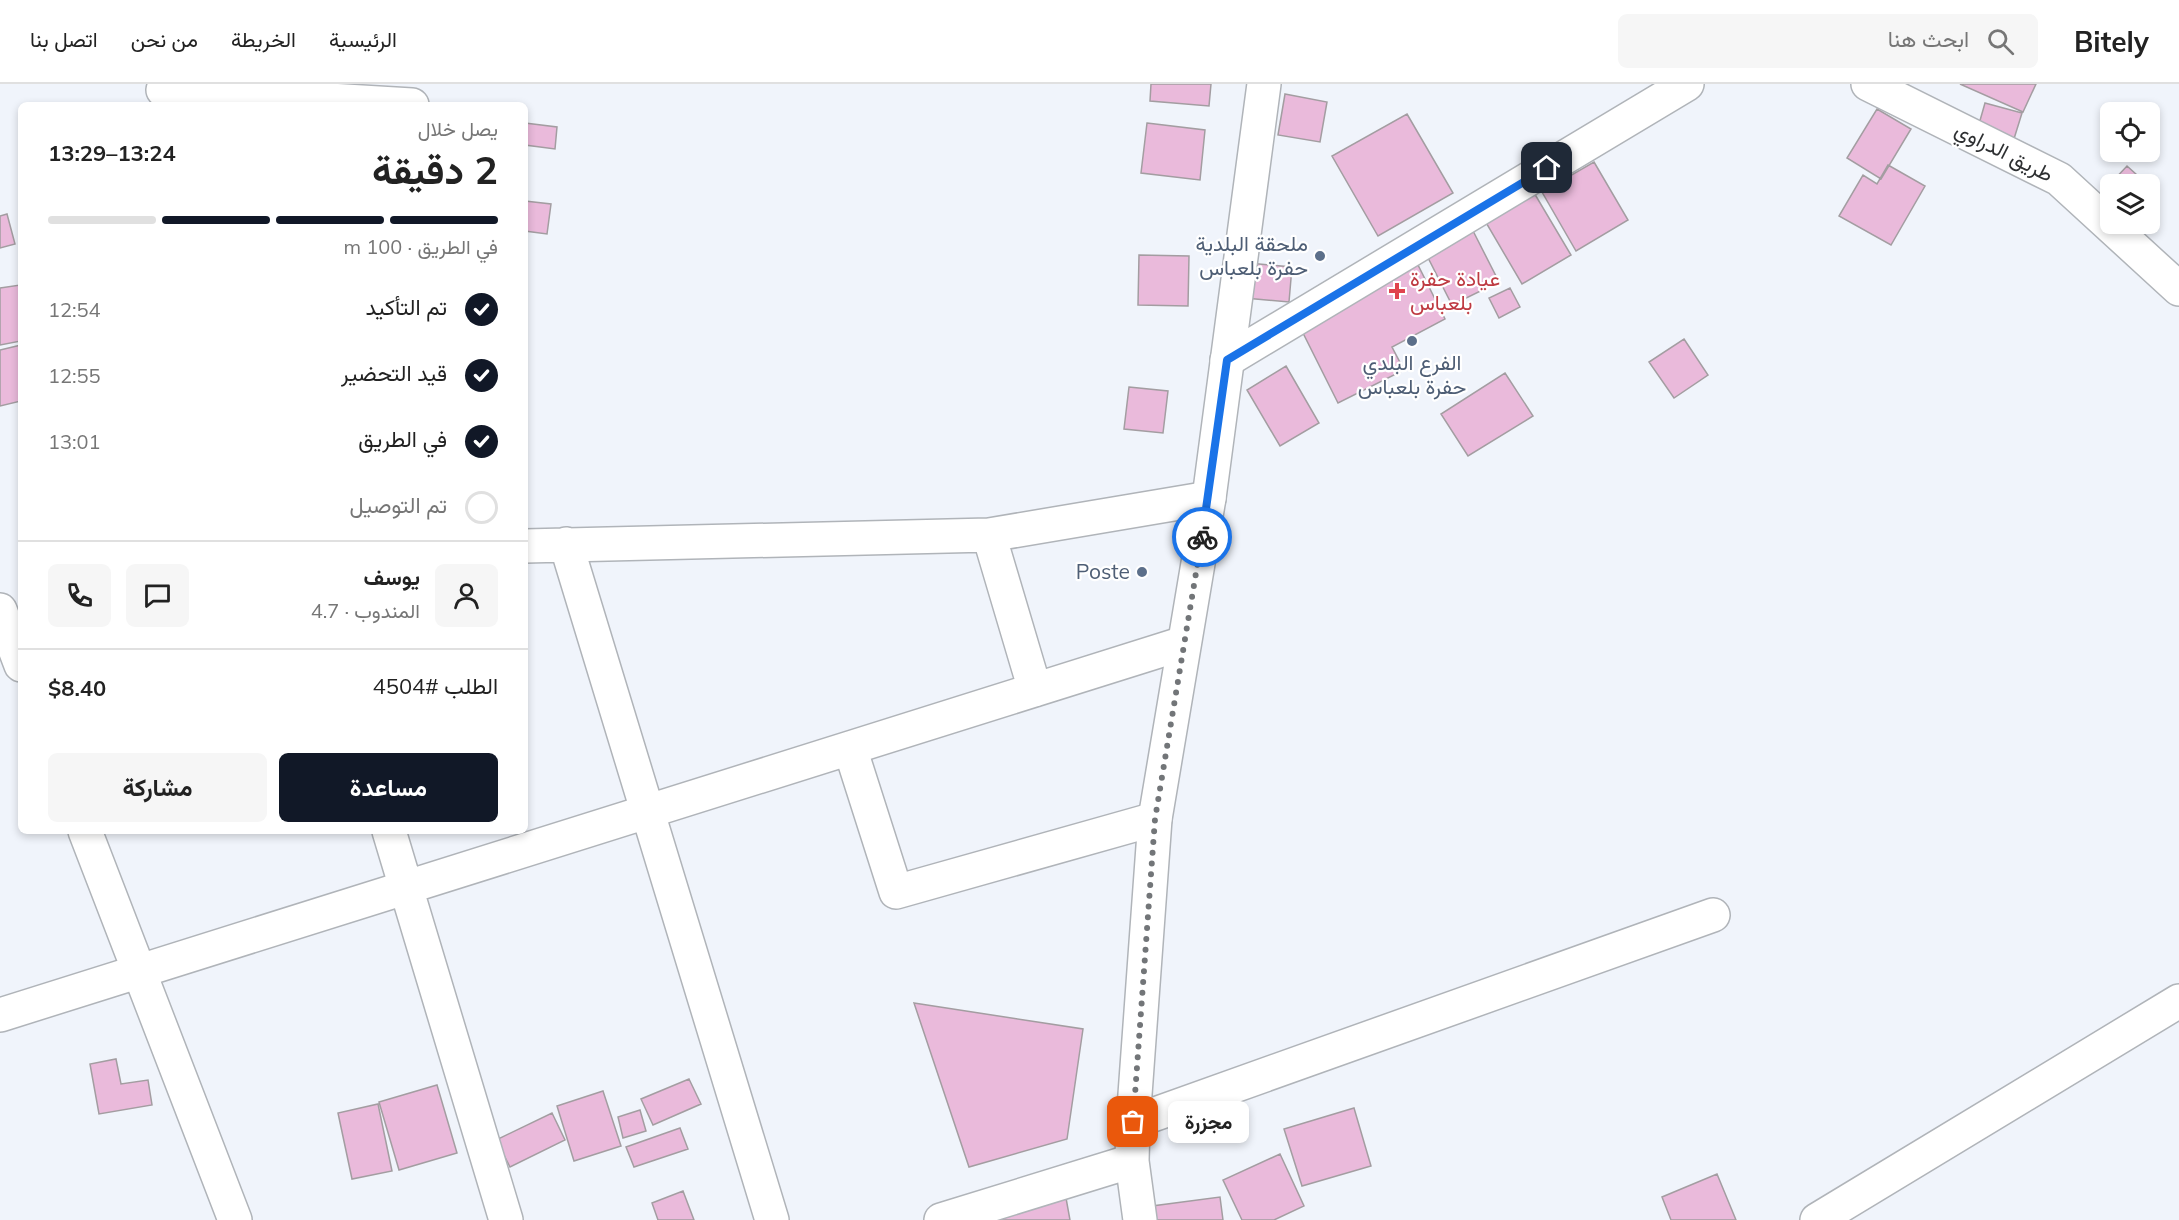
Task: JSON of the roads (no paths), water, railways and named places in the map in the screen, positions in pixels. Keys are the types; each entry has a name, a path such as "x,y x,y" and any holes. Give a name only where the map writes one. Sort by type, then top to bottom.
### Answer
{"street":[{"path":"1140,1220 1132,1161 1133,1122 1155,819 1209,498 1264,84"},
{"path":"1227,360 1687,84"},
{"name":"طريق الدراوي","path":"1868,84 2059,179 2179,290"},
{"path":"164,93 350,102"},
{"path":"528,546 989,535 1209,498"},
{"path":"989,535 1035,690"},
{"path":"566,544 772,1220"},
{"path":"0,610 15,663"},
{"path":"0,1015 1184,643"},
{"path":"850,748 896,892 1155,819"},
{"path":"86,834 235,1220"},
{"path":"390,834 507,1220"},
{"path":"1133,1122 1713,915"},
{"path":"1817,1220 2179,1001"},
{"path":"941,1220 1132,1161"}],"place":[{"name":"ملحقة البلدية حفرة بلعباس","path":"1320,256"},
{"name":"عيادة حفرة بلعباس","path":"1397,291"},
{"name":"الفرع البلدي حفرة بلعباس","path":"1412,341"},
{"name":"Poste","path":"1142,572"},
{"name":"مجزرة","path":"1133,1122"}]}
